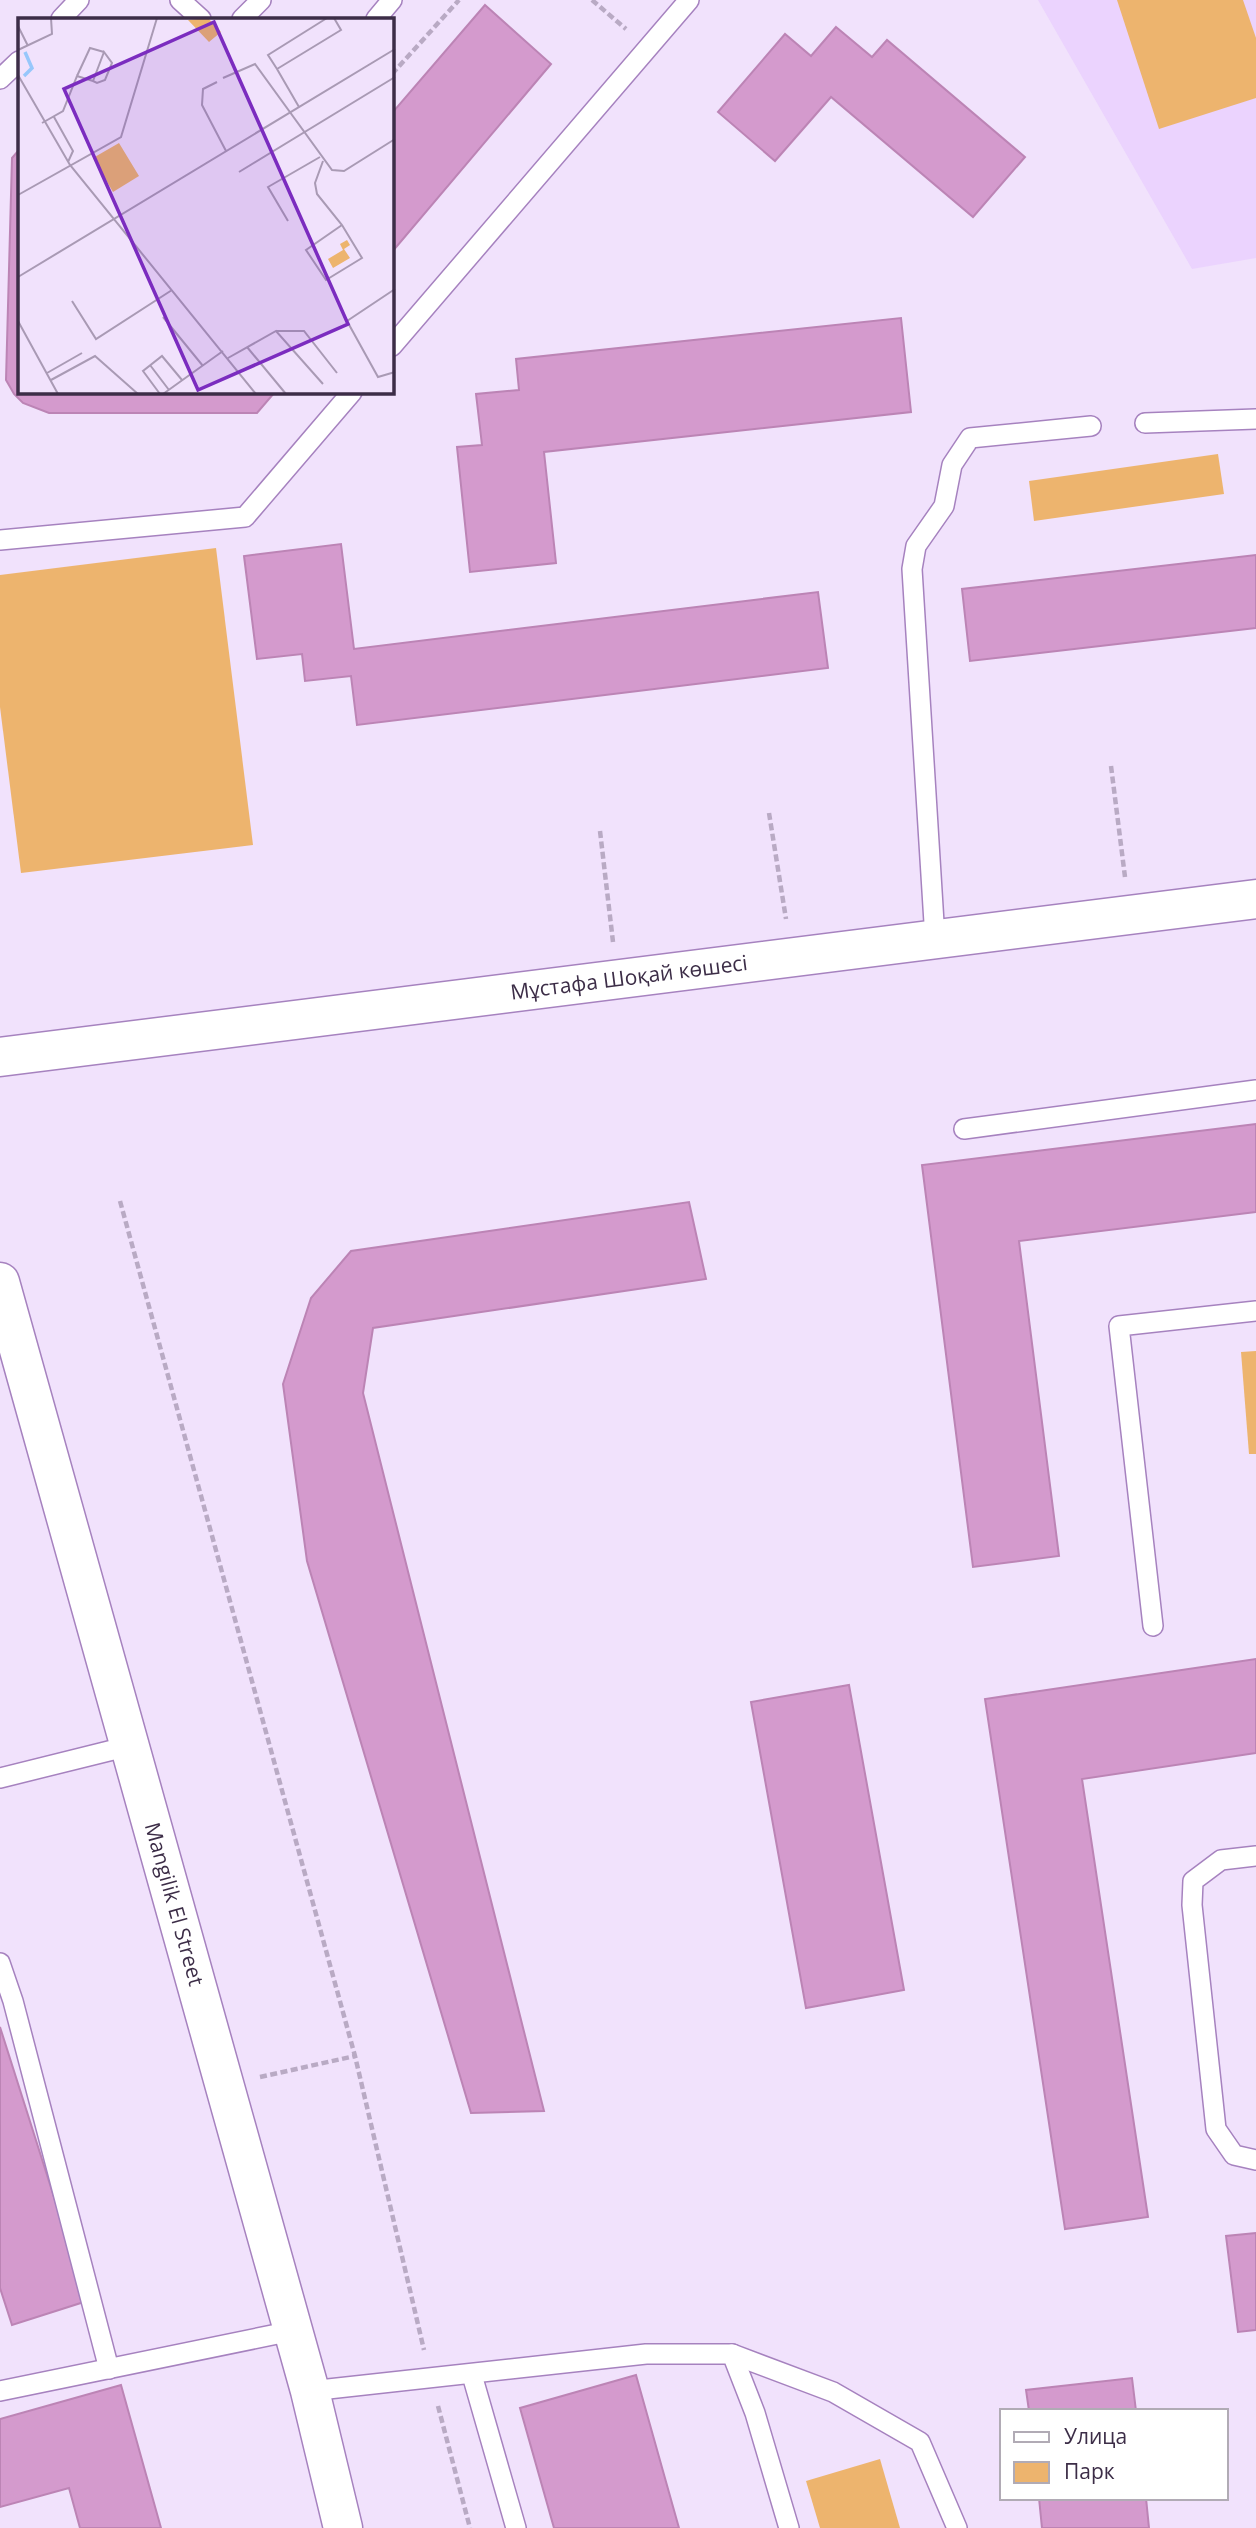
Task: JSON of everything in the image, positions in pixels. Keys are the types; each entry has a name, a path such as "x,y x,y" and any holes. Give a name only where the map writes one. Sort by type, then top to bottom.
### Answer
{"street":[{"name":"Мұстафа Шоқай көшесі","path":"0,1057 1256,899"},
{"name":"Mangilik El Street","path":"0,1282 310,2391 343,2528"}],"lane":[{"path":"62,18 79,0"},
{"path":"180,0 200,18"},
{"path":"243,18 261,0"},
{"path":"377,18 392,0"},
{"path":"394,344 689,0"},
{"path":"0,79 18,62"},
{"path":"0,540 245,517 350,394"},
{"path":"1145,423 1256,419"},
{"path":"935,939 912,569 916,546 944,506 952,465 970,438 1091,426"},
{"path":"964,1129 1256,1090"},
{"path":"1153,1626 1119,1326 1256,1311"},
{"path":"0,1778 129,1746"},
{"path":"1256,1856 1221,1860 1193,1881 1192,1905 1216,2129 1234,2155 1256,2160"},
{"path":"0,1963 13,2001 109,2369"},
{"path":"0,2391 292,2331"},
{"path":"310,2391 646,2354 732,2354 833,2392 920,2442 957,2528"},
{"path":"732,2354 755,2413 789,2528"},
{"path":"472,2375 516,2528"}],"path":[{"path":"394,72 459,0"},
{"path":"592,0 648,47"},
{"path":"1111,766 1130,915"},
{"path":"769,813 793,957"},
{"path":"600,831 617,979"},
{"path":"120,1201 355,2056 431,2379 470,2528"},
{"path":"224,2086 355,2056"}],"shaded area":[{"path":"1038,0 1256,0 1256,258 1192,269"}],"green space":[{"path":"1117,0 1243,0 1256,38 1256,98 1159,129"},
{"path":"1218,454 1224,494 1034,521 1029,481"},
{"path":"216,548 253,845 21,873 0,707 0,575"},
{"path":"1256,1351 1256,1454 1249,1454 1241,1352"},
{"path":"880,2459 900,2528 820,2528 806,2481"}],"building":[{"path":"485,5 551,64 394,250 394,111"},
{"path":"836,27 872,57 887,40 1025,157 973,217 831,97 775,161 718,112 785,34 811,56"},
{"path":"18,151 18,394 273,394 257,413 49,413 23,403 14,394 6,380 12,158"},
{"path":"901,318 911,412 544,452 556,563 470,572 457,447 482,445 476,394 519,390 516,359"},
{"path":"341,544 354,649 818,592 828,668 357,725 351,676 305,681 302,654 257,659 244,556"},
{"path":"1256,555 1256,628 970,661 962,589"},
{"path":"1256,1124 1256,1212 1019,1241 1059,1556 973,1567 922,1165"},
{"path":"689,1202 706,1279 373,1328 363,1393 544,2111 471,2113 307,1561 283,1384 311,1298 351,1251"},
{"path":"1256,1659 1256,1753 1082,1779 1148,2217 1065,2229 985,1699"},
{"path":"849,1685 904,1990 806,2008 751,1702"},
{"path":"0,2027 87,2301 12,2325 0,2288"},
{"path":"1256,2233 1256,2330 1238,2332 1226,2236"},
{"path":"636,2375 679,2528 554,2528 520,2408"},
{"path":"1132,2378 1136,2409 1029,2409 1026,2390"},
{"path":"121,2385 161,2528 80,2528 69,2488 0,2507 0,2419"},
{"path":"1039,2500 1146,2500 1149,2528 1042,2528"}]}
